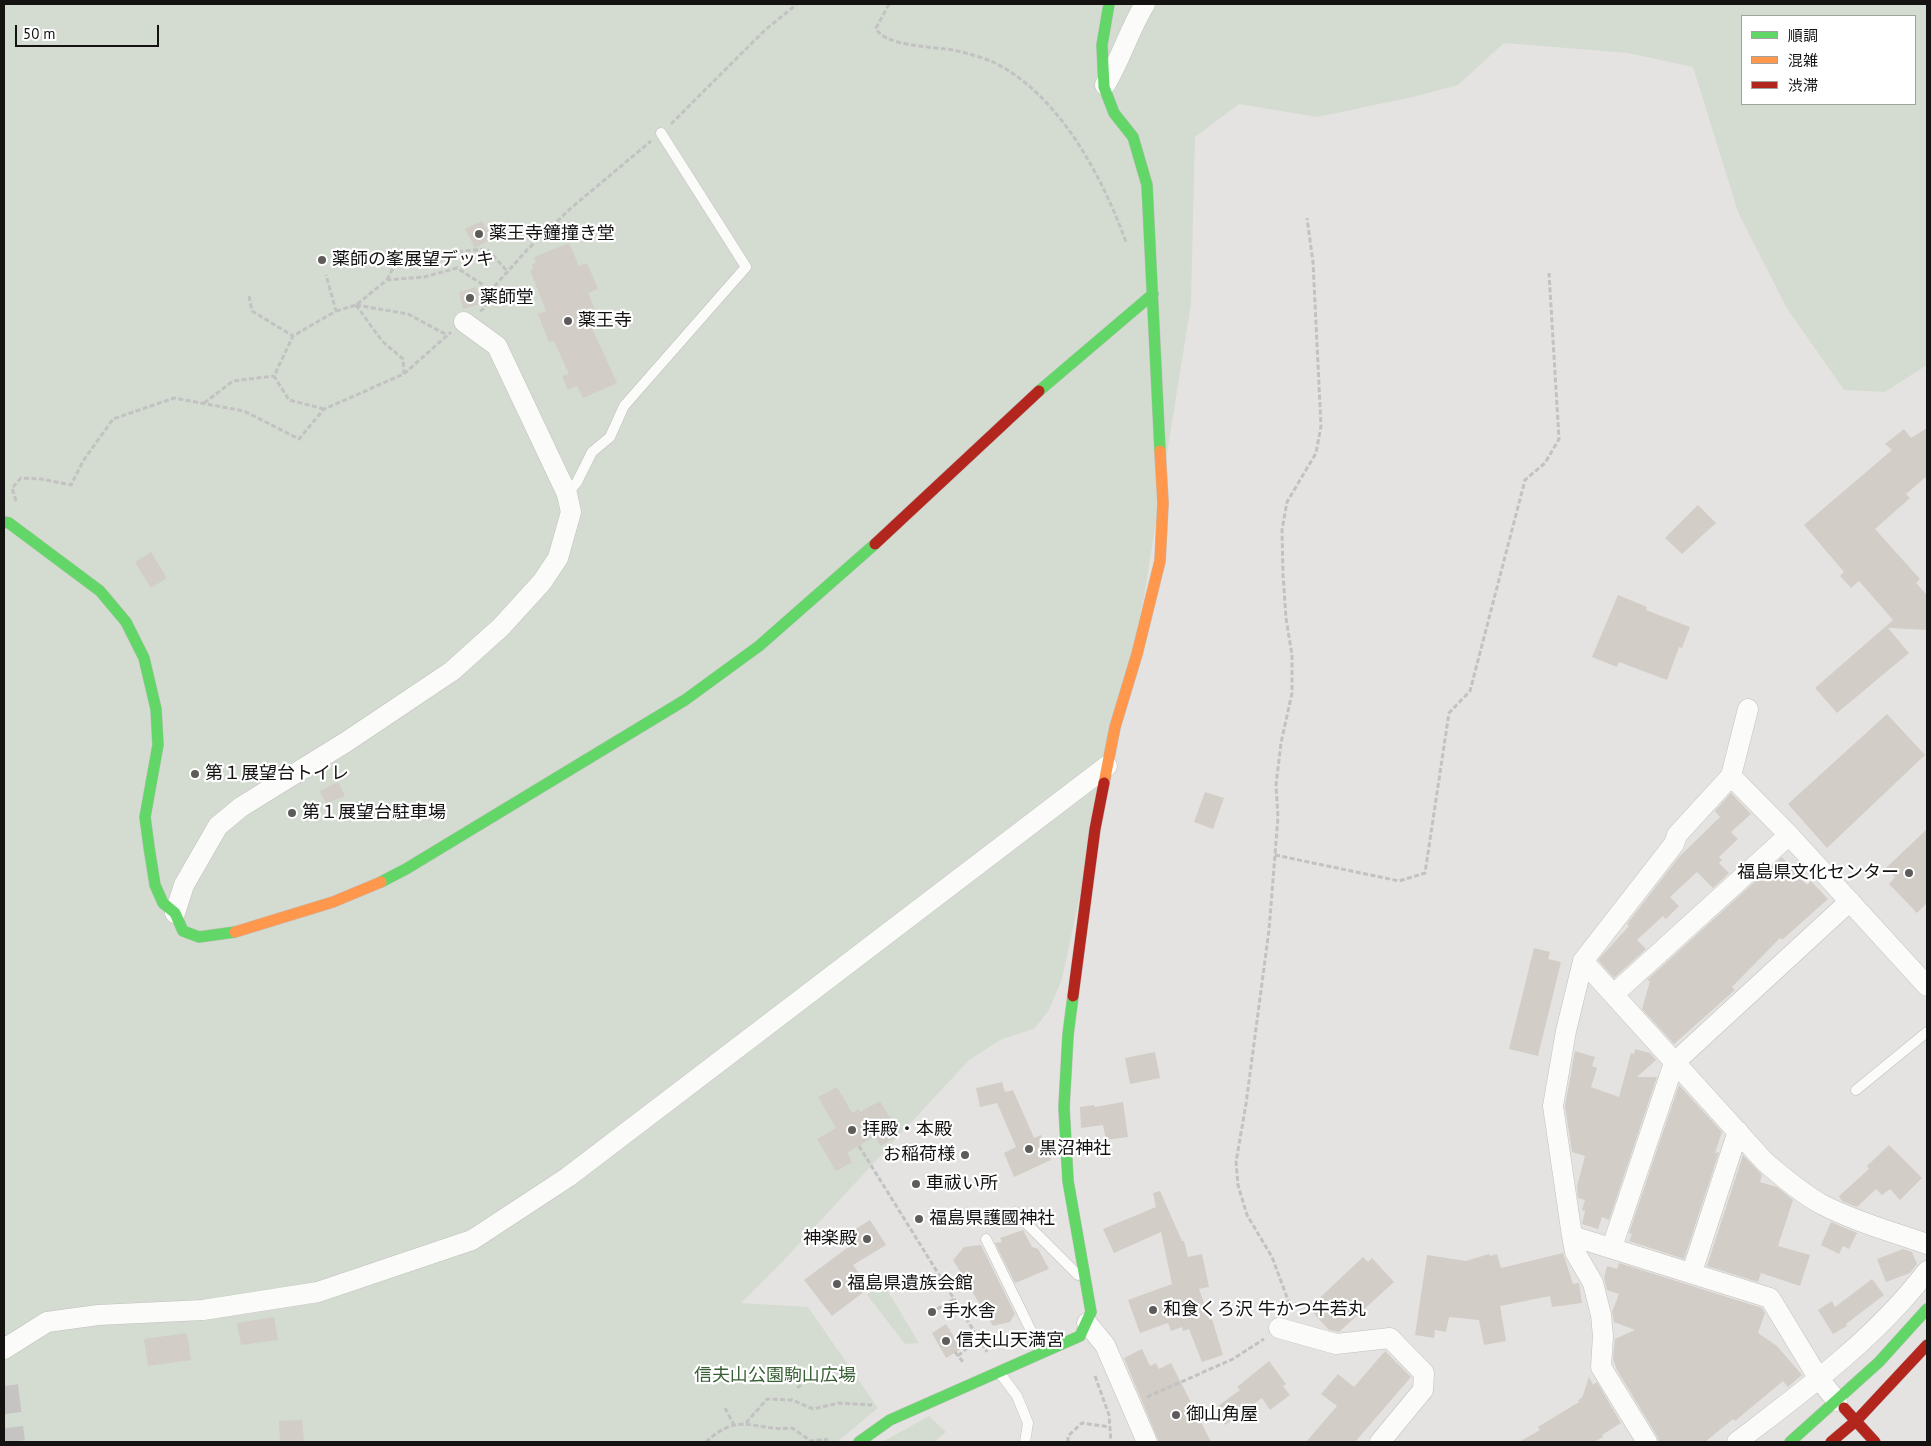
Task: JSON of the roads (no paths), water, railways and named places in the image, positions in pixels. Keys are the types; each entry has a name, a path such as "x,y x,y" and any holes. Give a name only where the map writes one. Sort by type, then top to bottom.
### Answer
{"street":[{"path":"859,1442 874,1430 904,1414 1080,1336 1091,1312 1068,1182 1065,1076 1071,1009 1095,829 1115,727 1137,654 1160,561 1163,503 1147,185 1133,136 1115,115 1105,85 1100,51 1108,4"},
{"path":"1105,85 1116,68 1132,25 1145,4"},
{"path":"6,523 100,591 126,622 144,658 156,709 158,744 145,817 155,884 163,903 176,913 183,931 199,937 240,931 333,902 406,869 685,700 759,646 852,566 1042,388 1153,294"},
{"path":"176,913 184,885 218,826 241,807 346,742 452,671 501,627 542,582 558,558 571,512 567,494 497,346 464,322"},
{"path":"1647,1442 1601,1367 1603,1336 1601,1315 1593,1283 1576,1252 1572,1236 1553,1106 1566,1031 1584,962 1674,844 1677,835 1731,776 1748,709"},
{"path":"4,1349 47,1322 98,1315 204,1310 318,1292 472,1240 568,1177 1107,766"},
{"path":"1731,776 1789,835 1927,986"},
{"path":"1614,994 1789,835"},
{"path":"1612,1247 1674,1062 1850,901"},
{"path":"1584,962 1771,1167 1788,1182 1822,1205 1855,1220 1927,1244"},
{"path":"1692,1272 1738,1131"},
{"path":"1572,1236 1692,1272 1770,1298 1819,1379 1875,1442"},
{"path":"1738,1442 1819,1379 1860,1344 1907,1298 1927,1271"},
{"path":"1790,1442 1837,1401 1910,1331 1927,1309"},
{"path":"1087,1323 1106,1345 1147,1442"},
{"path":"1279,1328 1336,1344 1390,1338 1424,1373 1423,1390 1380,1442"},
{"path":"1831,1442 1857,1420 1927,1345"}],"lane":[{"path":"567,494 577,482 592,452 610,437 624,406 746,267 661,133"},
{"path":"1856,1090 1927,1032"},
{"path":"1014,1212 1085,1281"},
{"path":"986,1240 1042,1352"},
{"path":"999,1372 1017,1396 1028,1423 1025,1442"}],"tunnel":[{"path":"4,1386 11,1442"}],"place":[{"name":"薬王寺鐘撞き堂","path":"479,234"},
{"name":"薬師の峯展望デッキ","path":"322,260"},
{"name":"薬師堂","path":"470,298"},
{"name":"薬王寺","path":"568,321"},
{"name":"第１展望台トイレ","path":"195,774"},
{"name":"第１展望台駐車場","path":"292,813"},
{"name":"福島県文化センター","path":"1909,873"},
{"name":"拝殿・本殿","path":"852,1130"},
{"name":"黒沼神社","path":"1029,1149"},
{"name":"お稲荷様","path":"965,1155"},
{"name":"車祓い所","path":"916,1184"},
{"name":"福島県護國神社","path":"919,1219"},
{"name":"神楽殿","path":"867,1239"},
{"name":"福島県遺族会館","path":"837,1284"},
{"name":"和食くろ沢 牛かつ牛若丸","path":"1153,1310"},
{"name":"手水舎","path":"932,1312"},
{"name":"信夫山天満宮","path":"946,1341"},
{"name":"御山角屋","path":"1176,1415"}],"park label":[{"name":"信夫山公園駒山広場","path":"775,1376"}]}
